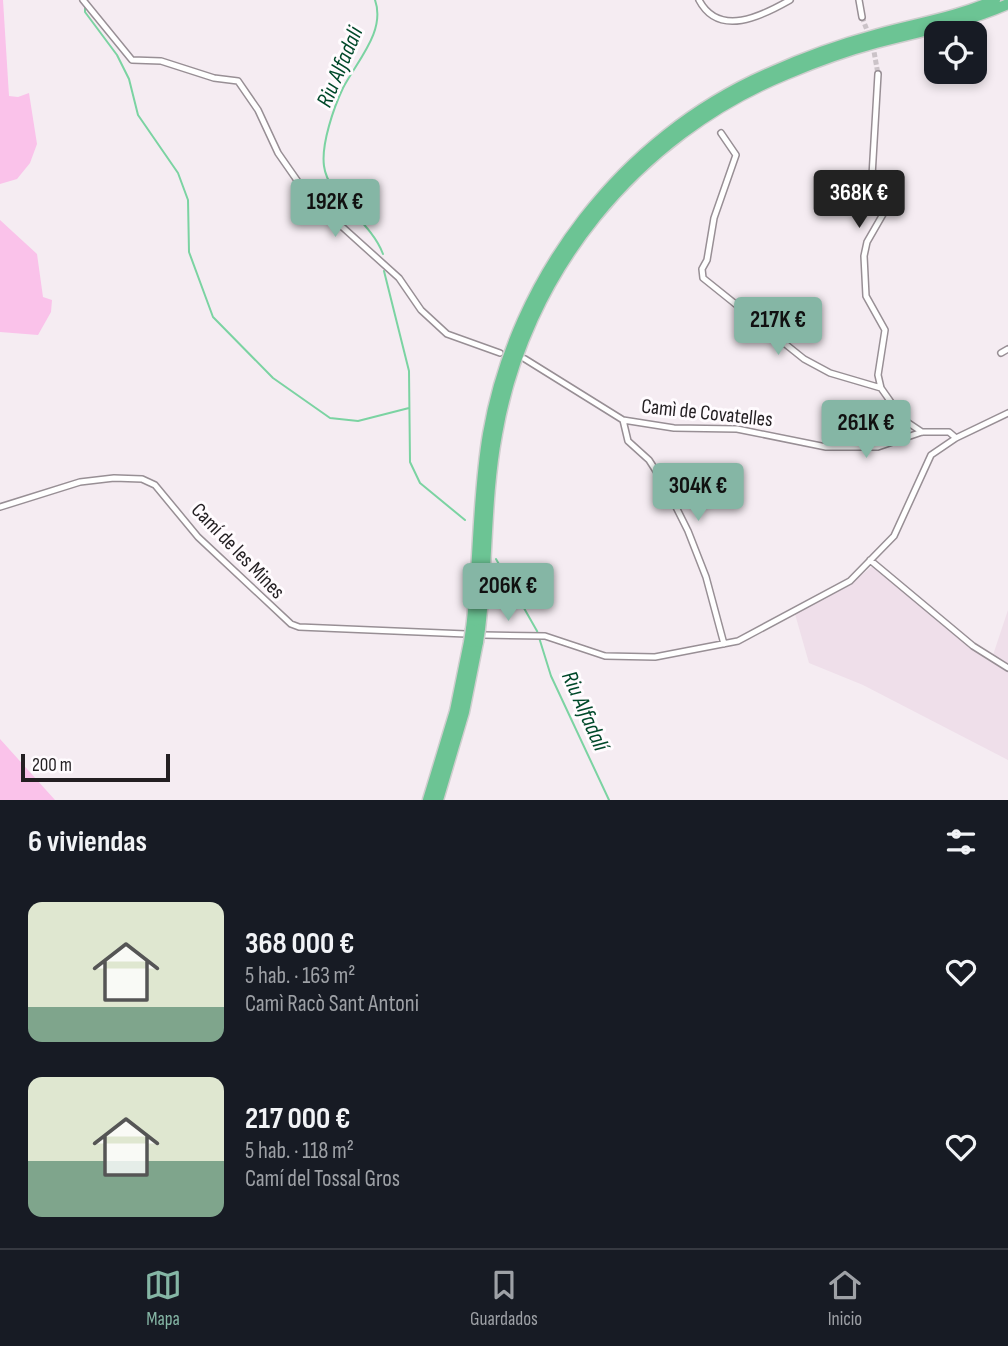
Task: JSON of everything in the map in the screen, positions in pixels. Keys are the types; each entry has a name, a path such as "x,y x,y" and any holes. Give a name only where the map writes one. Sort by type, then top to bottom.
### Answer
{"highway":[{"path":"428,800 455,711 474,635 485,456 499,386 534,299 559,253 591,208 655,144 704,107 743,84 828,49 959,14 995,0"},
{"path":"438,800 464,712 496,437 527,332 559,268 616,192 687,129 744,93 835,55 958,23 1008,4"}],"street":[{"path":"83,0 132,60 161,61 214,78 238,81 258,110 278,153 307,196 399,278 421,310 447,334 500,353"},
{"path":"699,0 709,16 722,21 756,16 790,0"},
{"path":"859,0 862,17"},
{"path":"878,74 872,176 886,208 867,242 864,256 866,296 885,330 878,367 881,386 902,417 922,432 949,432 956,438"},
{"path":"720,133 736,155 714,218 707,260 702,269 703,278 804,359 830,373 881,386"},
{"path":"1001,353 1008,349"},
{"path":"526,359 622,420 628,441 649,460 666,485 688,531 706,577 724,644"},
{"name":"Camí de les Mines","path":"0,507 80,482 114,478 142,479 164,492 198,537 290,624 311,628 545,636 605,656 655,657 744,638 844,584 896,532 928,459 956,438 1008,413"},
{"name":"Camì de Covatelles","path":"622,420 674,428 737,429 829,447 878,447 922,432"},
{"path":"870,560 973,646 1008,668"}],"shaded area":[{"path":"0,0 3,0 9,96 18,97 29,93 37,144 30,163 17,179 0,184"},
{"path":"0,220 37,254 43,297 52,300 51,312 38,335 0,332"},
{"path":"873,566 969,648 991,661 1008,610 1008,760 863,685 809,663 795,614 850,584"},
{"path":"0,739 55,800 0,800"}],"waterway":[{"name":"Riu Alfadali","path":"375,0 377,23 368,45 339,96 324,147 324,166 333,189 369,231 383,254"},
{"path":"85,7 85,12 117,55 129,79 138,115 178,173 188,200 189,252 213,317 273,378 330,418 358,421 409,408"},
{"path":"384,271 409,371 410,462 420,483 465,520"},
{"name":"Riu Alfadalí","path":"496,559 537,631 551,676 609,800"}],"tunnel":[{"path":"862,17 873,46 878,74"}]}
